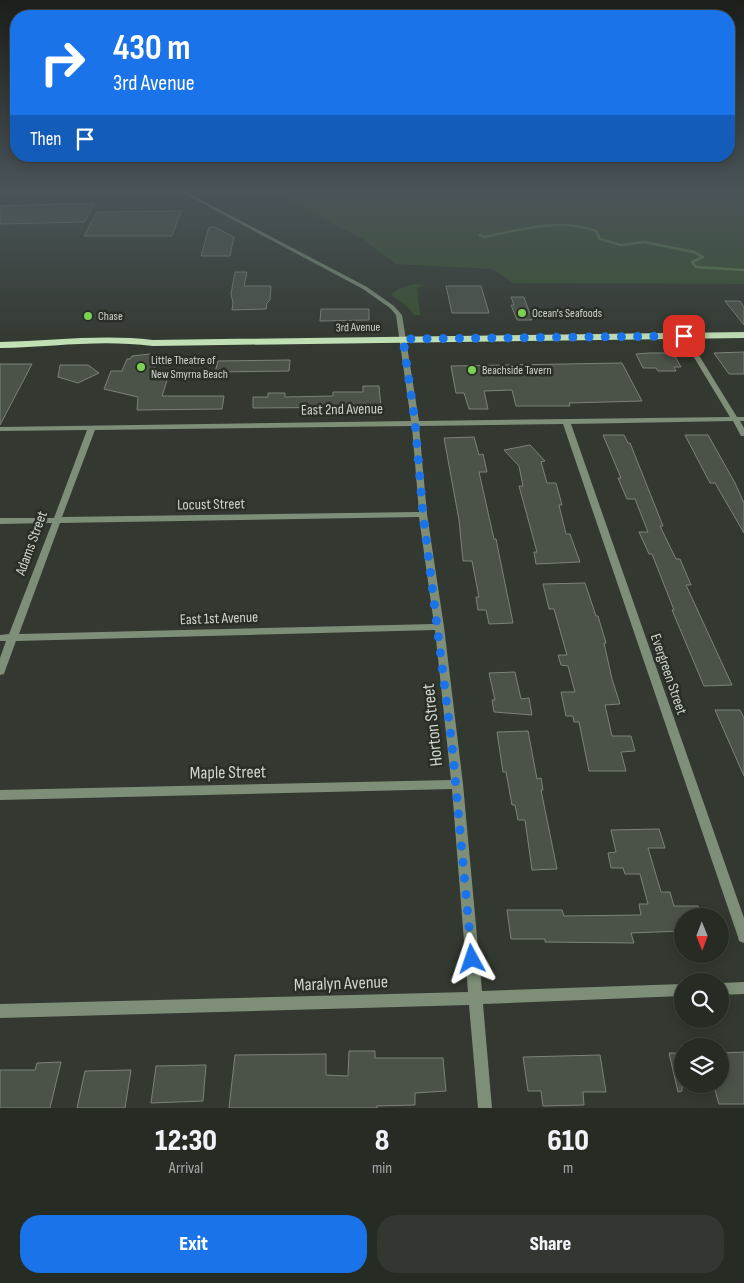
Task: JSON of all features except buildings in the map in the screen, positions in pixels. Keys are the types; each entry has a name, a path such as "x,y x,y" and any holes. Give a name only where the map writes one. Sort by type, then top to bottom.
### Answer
{"main road":[{"name":"3rd Avenue","path":"0,345 46,344 66,348 118,348 153,343 744,335"}],"street":[{"name":"Horton Street","path":"281,244 376,294 396,311 400,321 415,422 423,514 439,627 456,784 485,1108"},
{"path":"684,336 744,434"},
{"name":"East 2nd Avenue","path":"0,429 744,419"},
{"name":"Evergreen Street","path":"566,421 744,937"},
{"name":"Adams Street","path":"0,671 55,520 92,427"},
{"name":"Locust Street","path":"0,521 423,514"},
{"name":"East 1st Avenue","path":"0,638 439,627"},
{"name":"Maple Street","path":"0,795 456,784"},
{"path":"729,989 744,988"},
{"name":"Maralyn Avenue","path":"0,1011 476,998 674,990"}],"green space":[{"path":"369,244 744,244 744,284 513,283 493,269 396,264"},
{"path":"414,284 425,285 417,287 420,315 414,315 406,305 391,295 398,289"}],"waterway":[{"path":"616,244 631,244"},
{"path":"653,244 694,252 703,257 692,262 696,267 744,270"}],"place":[{"name":"Ocean's Seafoods","path":"522,313"},
{"name":"Chase","path":"88,316"},
{"name":"Little Theatre of New Smyrna Beach","path":"141,367"},
{"name":"Beachside Tavern","path":"472,370"}],"route":[{"path":"472,959 439,627 423,514 415,422 403,339 684,336"}]}
